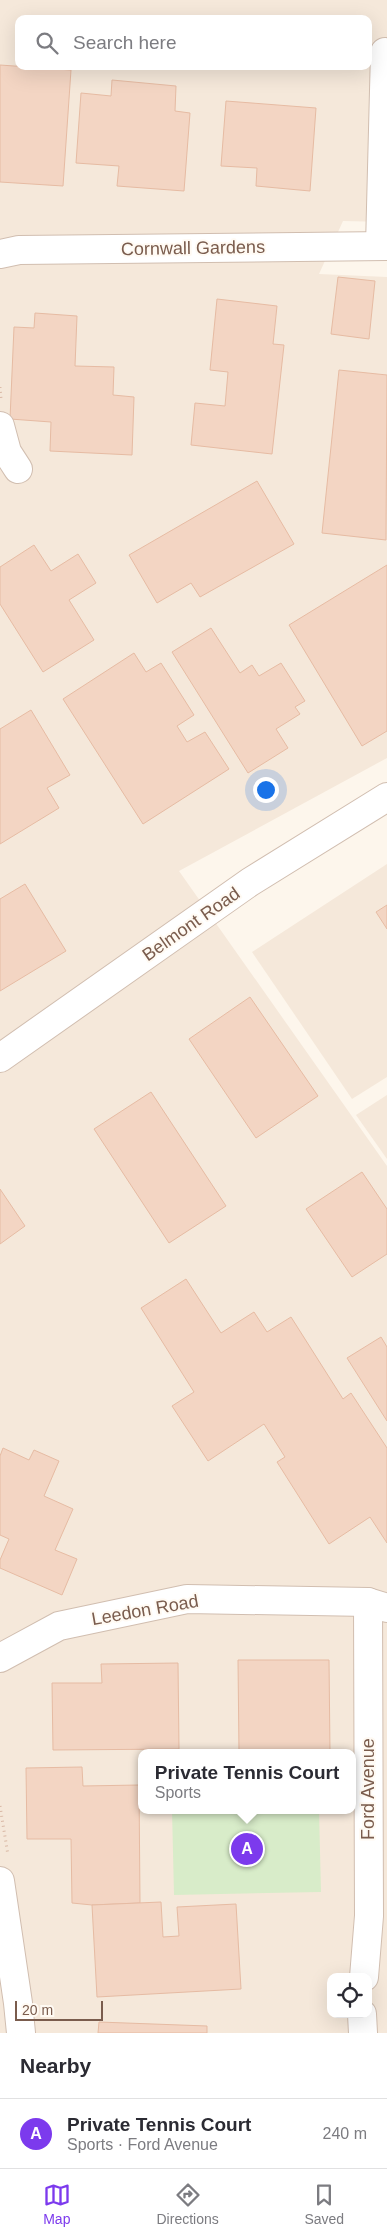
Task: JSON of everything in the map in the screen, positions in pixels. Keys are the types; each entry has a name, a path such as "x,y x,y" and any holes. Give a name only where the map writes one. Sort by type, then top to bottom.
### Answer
{"street":[{"path":"384,246 385,52"},
{"name":"Cornwall Gardens","path":"0,254 19,250 384,246"},
{"path":"0,426 8,452 18,469"},
{"name":"Belmont Road","path":"0,1058 250,882 387,797"},
{"name":"Leedon Road","path":"0,1658 59,1626 187,1599 377,1605"},
{"name":"Ford Avenue","path":"364,1973 369,1916 377,1605"},
{"path":"0,1881 21,2033"},
{"path":"362,2018 363,2033"}],"shaded area":[{"path":"0,0 387,0 387,222 343,221 319,274 387,277 387,758 179,871 387,1166 387,2033 0,2033"},
{"path":"387,864 387,1077 352,1099 252,952"},
{"path":"387,1095 387,1159 356,1115"}],"green space":[{"path":"172,1814 319,1814 321,1892 174,1895"}],"building":[{"path":"0,65 15,66 15,70 71,70 63,186 0,182"},
{"path":"112,80 176,86 175,111 190,113 184,191 117,186 119,166 76,163 81,93 111,96"},
{"path":"226,101 316,108 310,191 256,186 257,168 221,166"},
{"path":"338,277 375,281 369,339 331,334"},
{"path":"217,299 277,306 273,344 284,345 272,454 191,445 195,403 225,406 228,372 210,370"},
{"path":"35,313 77,316 75,366 114,367 113,395 134,397 132,455 50,451 51,422 10,419 14,327 34,328"},
{"path":"339,370 387,375 386,540 322,533"},
{"path":"257,481 294,544 200,597 191,583 157,603 129,555"},
{"path":"34,545 51,571 78,554 96,583 69,600 94,640 43,672 0,604 0,567"},
{"path":"387,565 387,731 362,746 289,625"},
{"path":"211,628 240,673 252,665 259,676 281,663 305,701 295,707 300,714 276,729 288,748 248,773 172,652"},
{"path":"134,653 146,672 161,663 194,715 177,726 187,742 205,732 229,769 143,824 63,699"},
{"path":"31,710 70,775 47,788 59,808 0,844 0,729"},
{"path":"25,884 66,951 0,991 0,899"},
{"path":"387,905 387,929 376,912"},
{"path":"250,997 318,1096 256,1138 189,1039"},
{"path":"151,1092 226,1206 169,1243 94,1129"},
{"path":"362,1172 387,1209 387,1254 352,1277 306,1209"},
{"path":"0,1189 25,1226 0,1244"},
{"path":"186,1279 221,1333 254,1312 267,1332 291,1317 343,1399 351,1393 387,1448 387,1543 370,1517 329,1544 277,1462 285,1457 264,1424 208,1461 172,1406 194,1392 141,1308"},
{"path":"381,1337 387,1347 387,1421 347,1358"},
{"path":"3,1448 29,1460 34,1450 59,1461 44,1496 73,1509 55,1550 77,1559 62,1595 0,1568 0,1560 9,1539 0,1535 0,1456"},
{"path":"238,1660 329,1660 330,1749 239,1749"},
{"path":"178,1663 179,1749 53,1750 52,1683 102,1683 101,1664"},
{"path":"82,1767 83,1786 138,1785 140,1903 92,1905 72,1903 71,1839 27,1839 26,1768"},
{"path":"161,1902 163,1937 179,1936 177,1907 236,1904 241,1989 97,1997 92,1905"},
{"path":"99,2022 207,2026 207,2033 98,2033"}],"place":[{"name":"Private Tennis Court","path":"247,1849"}]}
